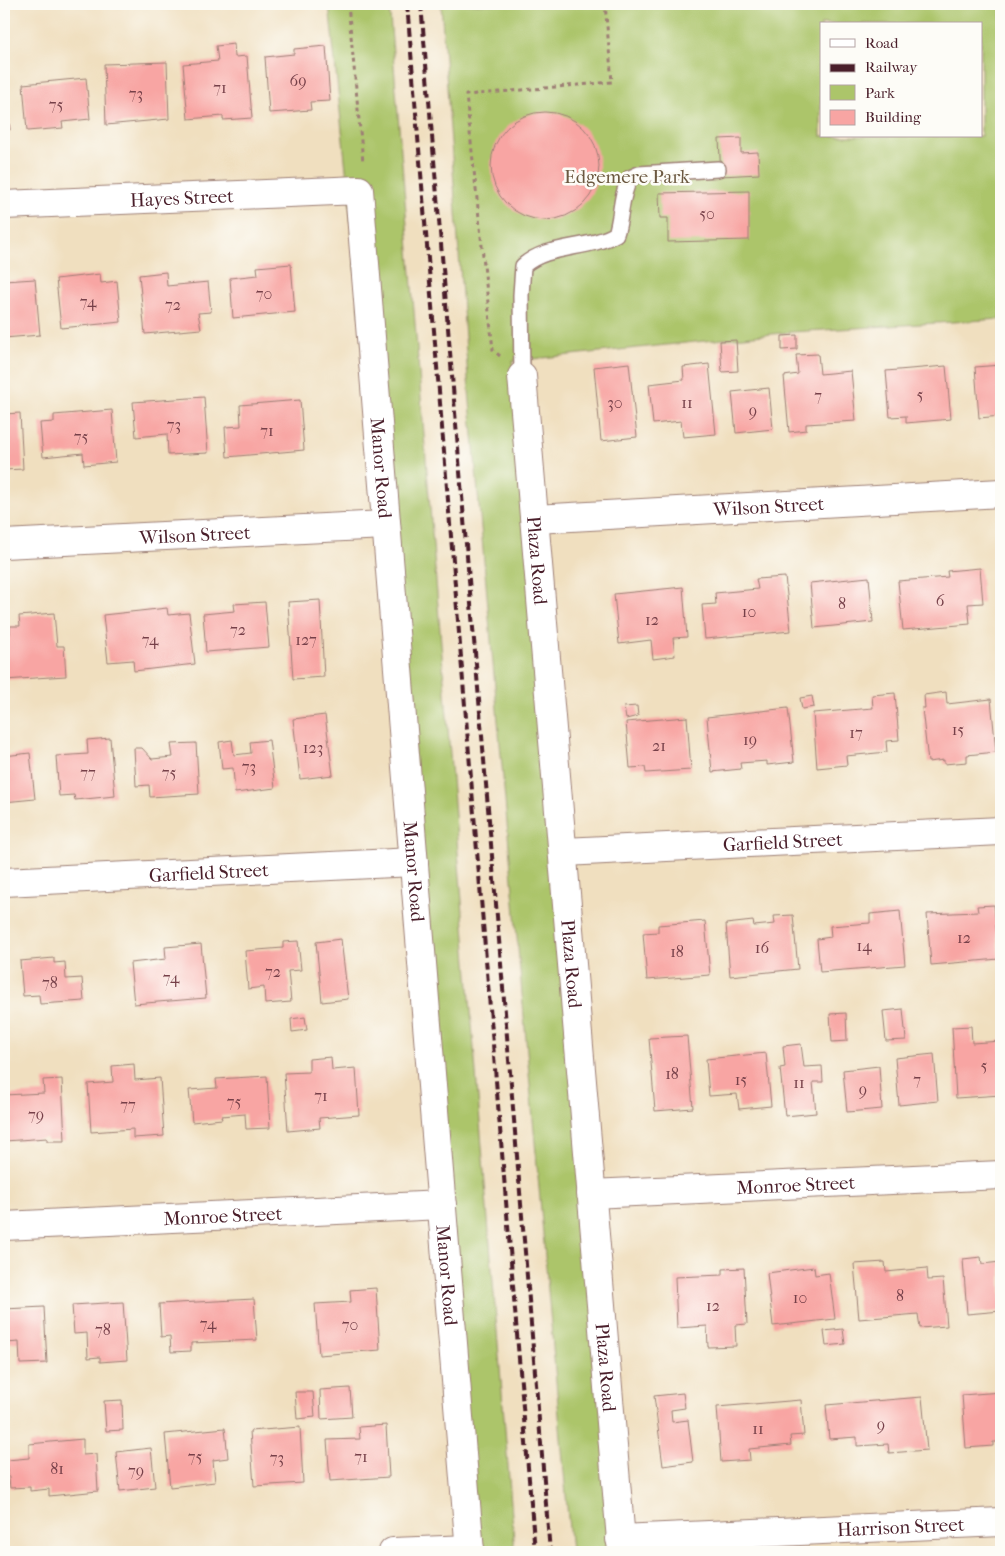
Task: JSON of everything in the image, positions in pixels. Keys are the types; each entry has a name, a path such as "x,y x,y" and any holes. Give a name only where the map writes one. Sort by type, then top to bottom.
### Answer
{"street":[{"name":"Hayes Street","path":"4,205 359,190"},
{"name":"Manor Road","path":"359,190 470,1550"},
{"name":"Plaza Road","path":"522,376 564,852 590,1194 621,1546"},
{"name":"Wilson Street","path":"535,520 1001,493"},
{"name":"Wilson Street","path":"4,544 385,525"},
{"name":"Garfield Street","path":"564,852 1001,831"},
{"name":"Garfield Street","path":"4,882 414,862"},
{"name":"Monroe Street","path":"590,1194 1001,1175"},
{"name":"Monroe Street","path":"4,1226 442,1205"},
{"name":"Harrison Street","path":"621,1546 1001,1522"},
{"path":"393,1552 470,1550"}],"lane":[{"path":"522,376 521,295 523,266 533,257 603,242 616,234 620,221 622,196 630,178 638,174 718,169"}],"path":[{"path":"348,4 364,171 359,190"},
{"path":"522,376 493,350 466,95 612,82 605,4"}],"green space":[{"path":"329,4 389,4 515,1552 475,1552 348,189"},
{"name":"Edgemere Park","path":"441,4 1001,4 1001,319 791,332 513,361 623,1552 571,1552 468,379"}],"building":[{"path":"234,44 235,57 247,56 252,118 223,120 223,116 188,119 183,64 218,61 216,46"},
{"path":"326,46 330,101 310,102 311,110 269,113 265,57 294,54 294,49"},
{"path":"167,62 169,119 106,125 104,64"},
{"path":"4,74 10,130 4,131"},
{"path":"86,78 90,119 62,122 63,128 27,131 23,84"},
{"path":"545,112 566,116 583,128 595,145 599,166 595,187 583,204 566,216 545,220 524,216 507,204 495,187 491,166 495,145 507,128 524,116"},
{"path":"741,138 741,153 758,152 759,174 721,176 719,139"},
{"path":"749,191 749,240 668,242 668,218 660,218 659,193"},
{"path":"291,264 295,312 233,318 230,278 258,275 257,267"},
{"path":"166,272 167,286 208,282 211,312 198,313 201,329 145,334 139,275"},
{"path":"100,274 101,283 117,281 121,322 61,328 56,279"},
{"path":"35,279 40,335 4,338 4,281"},
{"path":"797,335 797,349 782,350 782,336"},
{"path":"736,340 738,371 722,372 720,341"},
{"path":"818,354 820,374 851,371 856,421 806,424 806,430 789,432 784,376 798,374 796,355"},
{"path":"629,363 637,437 601,441 594,367"},
{"path":"709,364 716,434 683,437 681,421 653,424 649,384 684,380 683,367"},
{"path":"1001,365 1001,416 979,418 975,367"},
{"path":"946,366 951,419 906,423 906,416 890,417 886,371"},
{"path":"769,388 773,429 736,433 732,392"},
{"path":"204,397 208,453 168,455 167,434 136,437 133,402"},
{"path":"300,400 304,450 227,457 225,427 241,426 240,405"},
{"path":"112,410 116,462 84,465 83,453 43,457 40,423 54,422 54,415"},
{"path":"20,413 23,469 4,470 4,414"},
{"path":"980,568 983,603 968,604 970,624 903,630 898,581 948,577 947,571"},
{"path":"785,577 791,631 705,639 702,605 716,604 715,593 758,589 756,579"},
{"path":"869,577 873,622 814,628 810,583"},
{"path":"683,587 687,637 673,638 675,656 653,659 651,640 619,644 614,594"},
{"path":"320,600 324,677 293,679 288,602"},
{"path":"265,602 269,647 206,652 203,614 235,611 234,604"},
{"path":"167,608 168,615 189,613 195,664 134,671 133,660 108,662 103,615"},
{"path":"54,613 57,646 64,646 66,676 4,680 4,635 10,634 10,626 20,626 19,616"},
{"path":"946,692 947,704 991,699 996,752 967,755 967,762 944,764 944,760 928,762 922,708 925,708 924,695"},
{"path":"895,693 899,740 886,741 887,752 846,756 847,765 817,768 813,713 873,708 872,695"},
{"path":"812,696 814,707 802,709 800,698"},
{"path":"637,706 638,716 626,719 624,707"},
{"path":"788,708 794,762 767,765 767,761 740,763 741,769 712,772 707,717"},
{"path":"325,715 333,775 300,779 293,719"},
{"path":"687,717 691,770 646,773 645,767 630,768 626,722"},
{"path":"110,738 115,796 75,800 74,795 59,796 56,756 88,754 87,740"},
{"path":"232,740 234,755 251,753 250,742 269,740 275,788 235,793 233,768 222,769 219,742"},
{"path":"196,743 199,794 150,797 149,785 136,786 134,748 142,748 152,759 173,757 171,744"},
{"path":"30,753 35,799 4,802 4,756"},
{"path":"994,905 999,959 931,965 927,914 978,912 977,906"},
{"path":"900,911 905,965 820,972 817,939 831,937 830,926 870,923 870,914"},
{"path":"793,915 798,969 730,976 726,924 753,921 754,926 775,924 774,916"},
{"path":"705,921 710,975 647,980 643,933 658,932 658,925"},
{"path":"341,939 348,999 322,1002 316,942"},
{"path":"298,941 301,970 288,971 291,1002 265,1004 264,987 248,989 245,951 283,948 283,942"},
{"path":"201,944 206,998 134,1004 130,963 166,959 165,947"},
{"path":"54,958 54,963 65,962 66,979 82,978 84,1001 40,1004 39,995 23,996 20,961"},
{"path":"903,1009 906,1040 886,1041 883,1011"},
{"path":"846,1013 847,1041 832,1042 830,1014"},
{"path":"305,1017 307,1030 292,1032 291,1019"},
{"path":"971,1026 972,1043 1001,1041 1001,1095 956,1098 952,1027"},
{"path":"687,1036 693,1108 655,1111 649,1038"},
{"path":"801,1044 804,1067 822,1066 823,1082 813,1082 816,1113 785,1116 780,1068 785,1067 783,1046"},
{"path":"766,1053 771,1106 739,1109 737,1094 709,1096 706,1059"},
{"path":"934,1054 938,1101 899,1105 895,1058"},
{"path":"331,1057 332,1070 356,1068 359,1115 319,1118 320,1128 288,1131 284,1073 309,1072 309,1059"},
{"path":"134,1064 135,1080 160,1078 164,1136 133,1138 133,1129 91,1132 88,1084 113,1082 112,1066"},
{"path":"879,1066 882,1109 847,1112 843,1070"},
{"path":"267,1076 270,1128 246,1129 245,1114 221,1116 222,1119 192,1122 189,1090 217,1088 216,1079"},
{"path":"62,1079 65,1141 47,1141 47,1138 5,1141 4,1095 44,1093 43,1080"},
{"path":"981,1257 982,1264 1001,1262 1001,1311 967,1314 963,1259"},
{"path":"885,1262 886,1272 927,1268 928,1280 943,1279 947,1326 920,1328 918,1314 859,1319 854,1264"},
{"path":"814,1267 815,1275 829,1273 835,1319 773,1326 767,1273"},
{"path":"744,1268 747,1324 735,1325 736,1346 708,1347 707,1326 677,1328 675,1277 723,1275 723,1269"},
{"path":"376,1288 380,1350 319,1355 315,1304 351,1302 350,1290"},
{"path":"254,1299 257,1340 191,1343 191,1351 171,1352 170,1336 161,1337 159,1304"},
{"path":"123,1302 127,1360 100,1362 100,1357 88,1358 87,1333 74,1334 72,1305"},
{"path":"44,1307 47,1363 20,1364 19,1342 6,1343 6,1337 4,1338 4,1309"},
{"path":"843,1329 845,1344 826,1346 824,1331"},
{"path":"350,1388 352,1417 321,1419 320,1390"},
{"path":"295,1392 313,1392 315,1417 297,1419"},
{"path":"1001,1392 1001,1442 993,1442 993,1446 966,1448 962,1395"},
{"path":"683,1393 685,1408 671,1410 672,1422 688,1420 693,1462 663,1466 654,1396"},
{"path":"922,1397 927,1450 889,1453 888,1444 857,1446 857,1437 829,1439 826,1405"},
{"path":"122,1400 123,1430 106,1431 104,1401"},
{"path":"801,1400 804,1435 790,1436 791,1445 749,1449 750,1460 721,1462 717,1407"},
{"path":"386,1425 389,1477 330,1481 327,1440 360,1439 359,1427"},
{"path":"300,1427 303,1483 254,1486 250,1431"},
{"path":"225,1428 228,1458 213,1460 215,1482 170,1487 165,1434"},
{"path":"83,1439 83,1455 96,1454 98,1491 49,1496 49,1489 30,1491 30,1487 10,1488 7,1460 29,1458 29,1444"},
{"path":"151,1448 155,1487 120,1491 116,1452"}],"railway":[{"path":"407,4 535,1552"},
{"path":"421,4 550,1552"}]}
